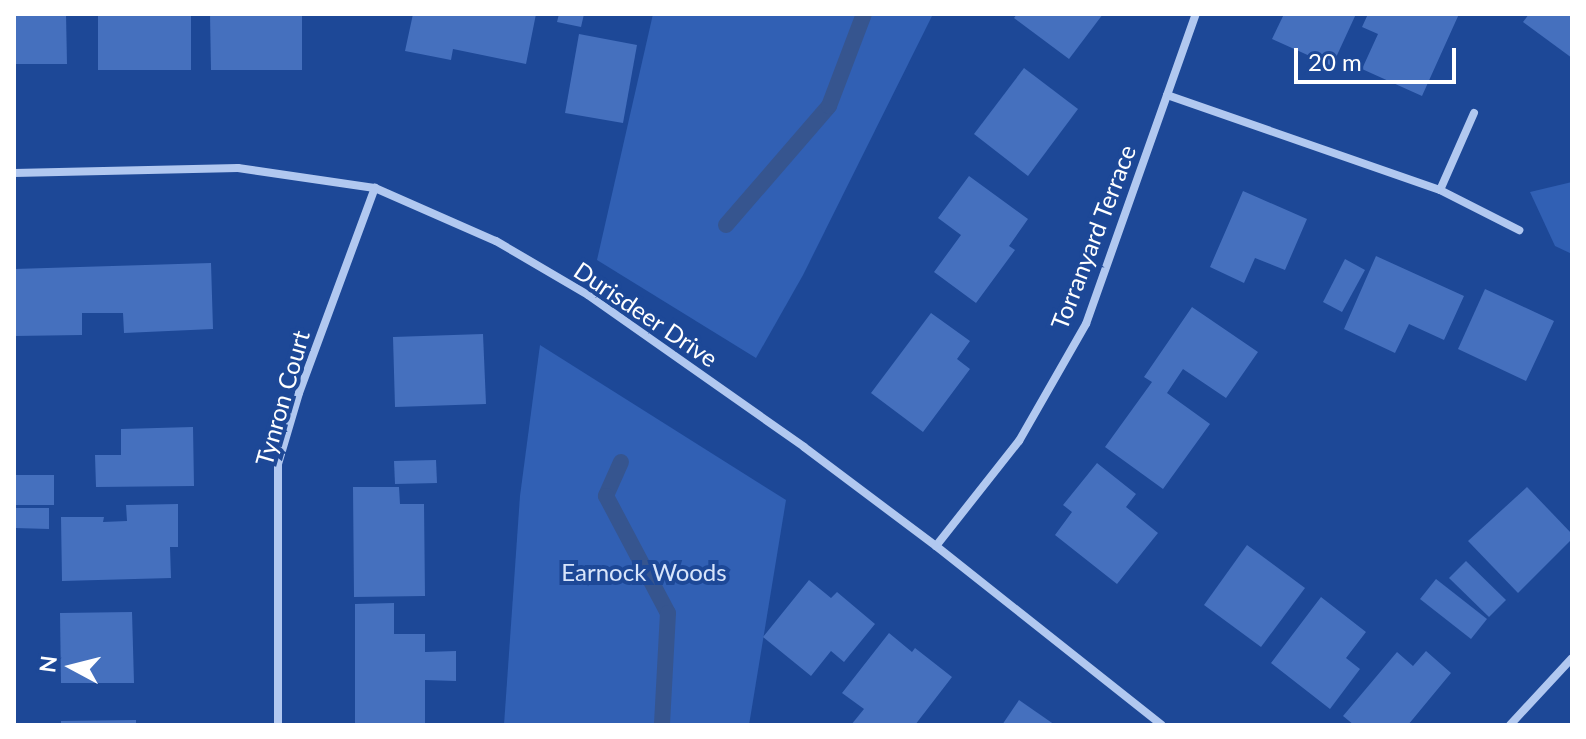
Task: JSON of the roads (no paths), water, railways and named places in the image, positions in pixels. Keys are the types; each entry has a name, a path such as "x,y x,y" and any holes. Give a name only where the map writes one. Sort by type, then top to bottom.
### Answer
{"street":[{"name":"Torranyard Terrace","path":"936,546 1019,441 1086,324 1196,14"},
{"path":"1167,95 1440,190 1519,230"},
{"path":"1440,190 1474,113"},
{"name":"Durisdeer Drive","path":"14,173 238,168 375,188 496,241 588,295 936,546 1162,725"},
{"name":"Tynron Court","path":"278,725 278,464 299,393 375,188"},
{"path":"1510,725 1572,658"}],"waterway":[{"path":"726,225 829,106 864,14"},
{"path":"621,462 606,496 668,613 662,725"}],"park label":[{"name":"Earnock Woods","path":"644,572"}]}
